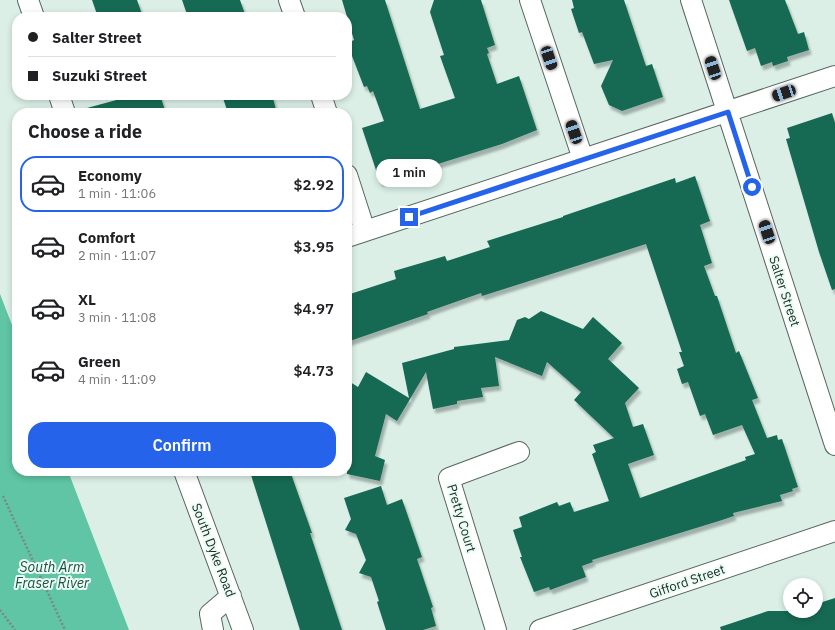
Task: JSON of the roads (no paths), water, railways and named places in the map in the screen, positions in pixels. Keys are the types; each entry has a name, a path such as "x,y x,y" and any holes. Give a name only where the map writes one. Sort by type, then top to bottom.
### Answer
{"street":[{"path":"28,0 32,12"},
{"path":"289,0 293,12"},
{"path":"530,0 583,158"},
{"name":"Salter Street","path":"691,0 835,445"},
{"path":"352,208 356,234 835,76"},
{"name":"Pretty Court","path":"496,630 449,478 519,452"},
{"name":"South Dyke Road","path":"186,476 243,630"},
{"name":"Gifford Street","path":"540,630 835,531"},
{"path":"213,630 210,614 231,596"}],"water":[{"name":"South Arm Fraser River","path":"0,294 12,325 12,476 70,476 129,630 0,630"}]}
